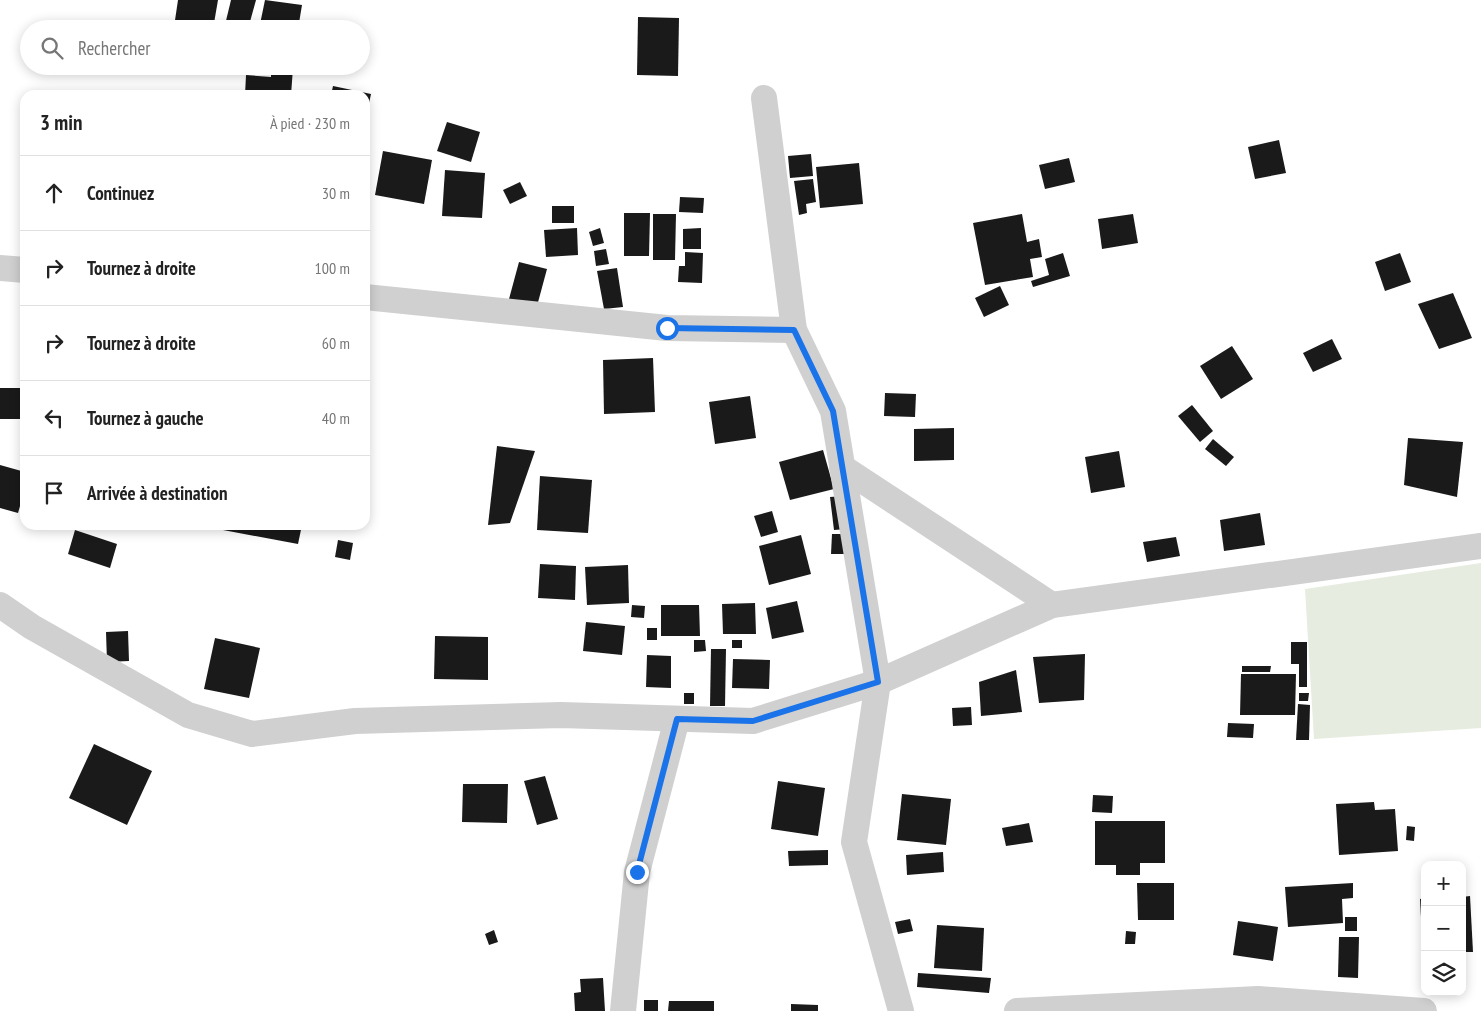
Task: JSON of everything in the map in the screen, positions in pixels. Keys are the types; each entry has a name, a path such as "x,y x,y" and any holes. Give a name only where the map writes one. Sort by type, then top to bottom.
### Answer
{"street":[{"path":"764,98 794,330 833,411 878,682 854,842 901,1011"},
{"path":"0,268 20,270"},
{"path":"370,298 667,328 794,330"},
{"path":"842,467 1052,605"},
{"path":"0,605 32,627 188,715 252,734 355,721 561,715 753,721 878,682 1052,605 1481,546"},
{"path":"622,1011 637,872 677,719"},
{"path":"1017,1011 1258,999 1424,1011"}],"shaded area":[{"path":"1481,563 1481,728 1314,739 1305,589"}],"building":[{"path":"178,0 218,0 215,20 175,20"},
{"path":"231,0 256,0 250,20 226,20"},
{"path":"265,0 302,5 300,20 261,20"},
{"path":"638,17 679,18 678,76 637,75"},
{"path":"246,75 271,77 271,75 292,75 291,90 245,90"},
{"path":"333,86 352,90 332,90"},
{"path":"447,122 480,132 471,162 437,151"},
{"path":"1279,140 1286,173 1255,179 1248,147"},
{"path":"383,151 432,160 424,204 375,195"},
{"path":"811,154 813,176 790,178 788,156"},
{"path":"1069,158 1075,182 1045,189 1039,165"},
{"path":"859,163 863,204 820,208 816,167"},
{"path":"445,170 485,173 482,218 442,216"},
{"path":"813,179 816,202 806,204 807,213 799,215 794,181"},
{"path":"520,182 527,196 510,204 503,190"},
{"path":"680,197 704,198 703,213 679,212"},
{"path":"552,206 574,206 574,223 552,223"},
{"path":"624,213 650,213 649,256 624,256"},
{"path":"653,214 676,214 675,260 653,260"},
{"path":"1022,214 1027,242 1039,239 1042,257 1030,259 1033,277 985,285 973,223"},
{"path":"1133,214 1138,243 1102,249 1098,219"},
{"path":"577,228 578,255 546,257 544,230"},
{"path":"600,228 604,243 593,246 589,232"},
{"path":"701,228 701,249 683,249 683,229"},
{"path":"606,249 609,264 596,266 594,251"},
{"path":"685,252 703,253 702,283 678,282 679,266 685,266"},
{"path":"1063,253 1070,276 1033,287 1031,281 1049,275 1045,259"},
{"path":"1400,253 1411,282 1385,291 1375,262"},
{"path":"519,262 547,269 537,306 509,299"},
{"path":"617,268 623,307 604,309 597,271"},
{"path":"1000,286 1009,305 984,317 975,298"},
{"path":"1453,293 1472,338 1439,349 1418,304"},
{"path":"1332,339 1342,359 1313,372 1303,353"},
{"path":"1232,346 1253,379 1221,399 1200,366"},
{"path":"653,358 655,412 604,414 603,360"},
{"path":"0,388 20,388 20,419 0,419"},
{"path":"885,393 916,394 915,417 884,416"},
{"path":"750,396 756,438 715,444 709,402"},
{"path":"1192,405 1213,431 1200,442 1178,416"},
{"path":"954,428 954,460 914,461 914,429"},
{"path":"1408,438 1463,442 1457,497 1404,485"},
{"path":"1213,439 1234,457 1226,466 1205,449"},
{"path":"497,446 535,451 510,523 488,525"},
{"path":"823,450 834,489 790,500 779,462"},
{"path":"1119,451 1125,487 1091,493 1085,457"},
{"path":"0,465 20,471 20,506 18,513 0,508"},
{"path":"540,476 592,480 588,533 537,530"},
{"path":"844,496 847,529 834,530 830,497"},
{"path":"772,511 778,532 761,537 754,516"},
{"path":"1260,513 1265,545 1224,551 1220,520"},
{"path":"75,530 117,544 110,568 68,554"},
{"path":"223,530 301,530 298,544"},
{"path":"832,534 848,534 848,554 831,554"},
{"path":"801,535 811,574 769,585 759,546"},
{"path":"1176,537 1180,556 1147,562 1143,542"},
{"path":"338,540 353,543 350,560 335,557"},
{"path":"540,564 576,566 575,600 538,598"},
{"path":"628,565 629,603 587,605 585,567"},
{"path":"797,601 804,632 772,639 766,608"},
{"path":"755,603 756,634 723,634 722,604"},
{"path":"632,605 645,606 644,618 631,617"},
{"path":"661,605 699,605 700,636 661,636"},
{"path":"586,622 625,626 622,655 583,651"},
{"path":"647,628 657,628 657,640 647,640"},
{"path":"128,631 129,661 107,662 106,632"},
{"path":"435,636 488,637 488,680 434,679"},
{"path":"215,638 260,648 249,698 204,689"},
{"path":"694,640 705,640 706,651 694,652"},
{"path":"732,640 742,640 742,648 732,648"},
{"path":"1291,642 1307,642 1307,687 1299,687 1299,664 1291,664"},
{"path":"711,649 726,649 725,706 710,706"},
{"path":"1085,654 1084,700 1039,703 1033,657"},
{"path":"647,655 671,656 671,688 646,687"},
{"path":"733,659 770,660 769,689 732,688"},
{"path":"1242,666 1271,666 1270,672 1242,672"},
{"path":"1016,670 1022,712 981,716 979,682"},
{"path":"1241,674 1296,674 1295,715 1240,715"},
{"path":"684,693 694,693 694,704 684,704"},
{"path":"1299,693 1309,693 1308,701 1299,701"},
{"path":"1298,704 1310,705 1309,740 1296,740"},
{"path":"971,707 972,725 953,726 952,708"},
{"path":"1228,723 1254,724 1253,738 1227,737"},
{"path":"94,744 152,771 127,825 69,798"},
{"path":"545,776 558,819 537,825 524,781"},
{"path":"778,781 825,788 818,836 771,829"},
{"path":"463,784 508,784 507,823 462,822"},
{"path":"902,794 951,799 946,845 897,840"},
{"path":"1093,795 1113,796 1112,813 1092,812"},
{"path":"1374,802 1375,810 1395,809 1398,851 1339,855 1336,804"},
{"path":"1095,821 1165,821 1165,863 1140,863 1140,875 1116,875 1116,865 1095,865"},
{"path":"1029,823 1033,842 1006,846 1002,828"},
{"path":"1407,826 1415,827 1414,841 1406,840"},
{"path":"828,850 828,865 789,866 788,851"},
{"path":"943,852 944,872 907,875 906,855"},
{"path":"1137,883 1174,883 1174,920 1138,920"},
{"path":"1353,883 1353,898 1342,899 1343,923 1288,927 1285,887"},
{"path":"1466,896 1470,896 1473,952 1466,952"},
{"path":"1345,917 1357,917 1357,931 1345,931"},
{"path":"910,919 913,931 898,934 895,922"},
{"path":"1238,921 1278,927 1273,961 1233,955"},
{"path":"937,925 984,928 982,971 934,968"},
{"path":"494,930 498,942 489,945 485,934"},
{"path":"1126,931 1136,932 1135,944 1125,944"},
{"path":"1339,937 1359,937 1358,978 1338,977"},
{"path":"918,973 991,978 989,993 917,987"},
{"path":"603,978 605,1011 575,1011 574,993 581,992 580,979"},
{"path":"644,1000 658,1000 658,1011 644,1011"},
{"path":"669,1001 714,1001 714,1011 668,1011"},
{"path":"791,1004 818,1005 818,1011 791,1011"}],"route":[{"path":"637,872 677,719 753,721 878,682 833,411 794,330 667,328"}]}
